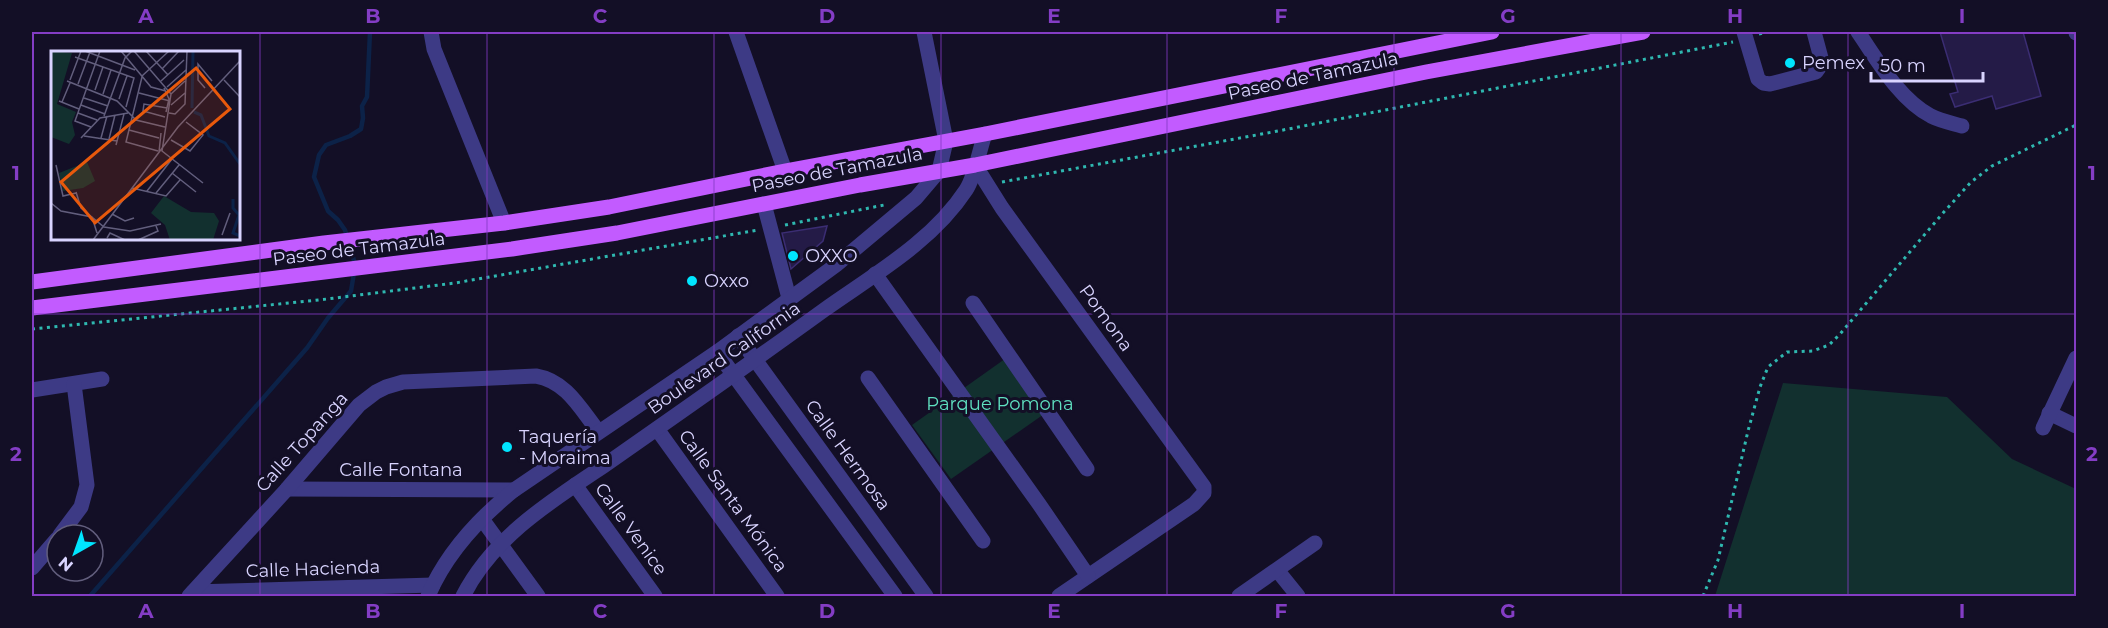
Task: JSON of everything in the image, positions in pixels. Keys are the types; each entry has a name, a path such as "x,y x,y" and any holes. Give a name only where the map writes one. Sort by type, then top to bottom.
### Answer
{"main road":[{"name":"Paseo de Tamazula","path":"32,282 324,243 504,223 609,207 785,171 985,135 1492,32"},
{"name":"Paseo de Tamazula","path":"32,308 512,249 617,233 975,165 1426,72 1643,32"},
{"path":"1420,46 1426,72"}],"street":[{"path":"431,32 434,49 504,223"},
{"path":"736,32 785,171"},
{"path":"924,32 946,141"},
{"path":"1744,32 1758,79 1770,84 1816,72 1821,65 1821,58 1815,32"},
{"path":"1858,32 1885,70 1918,107 1938,119 1962,126"},
{"name":"Boulevard California","path":"463,597 484,561 500,543 575,485 735,375 913,246 946,215 967,189 985,135"},
{"name":"Boulevard California","path":"431,591 464,538 514,490 717,352 836,265 916,198 939,171 946,141"},
{"name":"Pomona","path":"975,165 1002,208 1204,487 1204,493 1194,504 1088,576"},
{"path":"764,204 789,298"},
{"path":"875,274 1088,576 1059,597"},
{"path":"973,303 1087,469"},
{"name":"Calle Hermosa","path":"738,336 926,597"},
{"path":"717,352 895,597"},
{"path":"2076,358 2073,377 2046,421 2076,426"},
{"name":"Calle Topanga","path":"191,594 287,489 359,405 386,387 403,382 536,376 549,378 559,384 569,395 598,432"},
{"path":"868,378 983,542"},
{"path":"32,390 102,379"},
{"path":"69,523 81,507 87,485 74,384"},
{"name":"Calle Santa Mónica","path":"657,429 777,597"},
{"name":"Calle Venice","path":"575,485 655,597"},
{"name":"Calle Fontana","path":"287,489 514,490"},
{"path":"482,519 538,597"},
{"path":"1239,597 1315,543"},
{"path":"32,568 45,553"},
{"path":"1277,570 1299,597"},
{"name":"Calle Hacienda","path":"191,594 431,591"}],"path":[{"path":"1703,597 1718,560 1748,431 1768,367 1787,352 1813,351 1828,345 1971,182 1992,166 2076,125"}],"green space":[{"name":"Parque Pomona","path":"1009,356 1047,412 951,479 912,425"},
{"path":"1783,383 1947,397 2012,459 2076,489 2076,596 1715,596"}],"building":[{"path":"1940,32 2023,32 2041,96 1996,109 1992,96 1955,107 1950,94 1958,92"},
{"name":"OXXO","path":"827,226 823,241 791,269 782,233"}],"waterway":[{"path":"355,264 345,230 328,211 314,177 319,155 326,145 361,129 362,106 367,97 370,32"},
{"path":"90,596 307,348 351,291 354,273"}],"place":[{"name":"Pemex","path":"1790,63"},
{"name":"OXXO","path":"793,256"},
{"name":"Oxxo","path":"692,281"},
{"name":"Taquería - Moraima","path":"507,447"}]}
